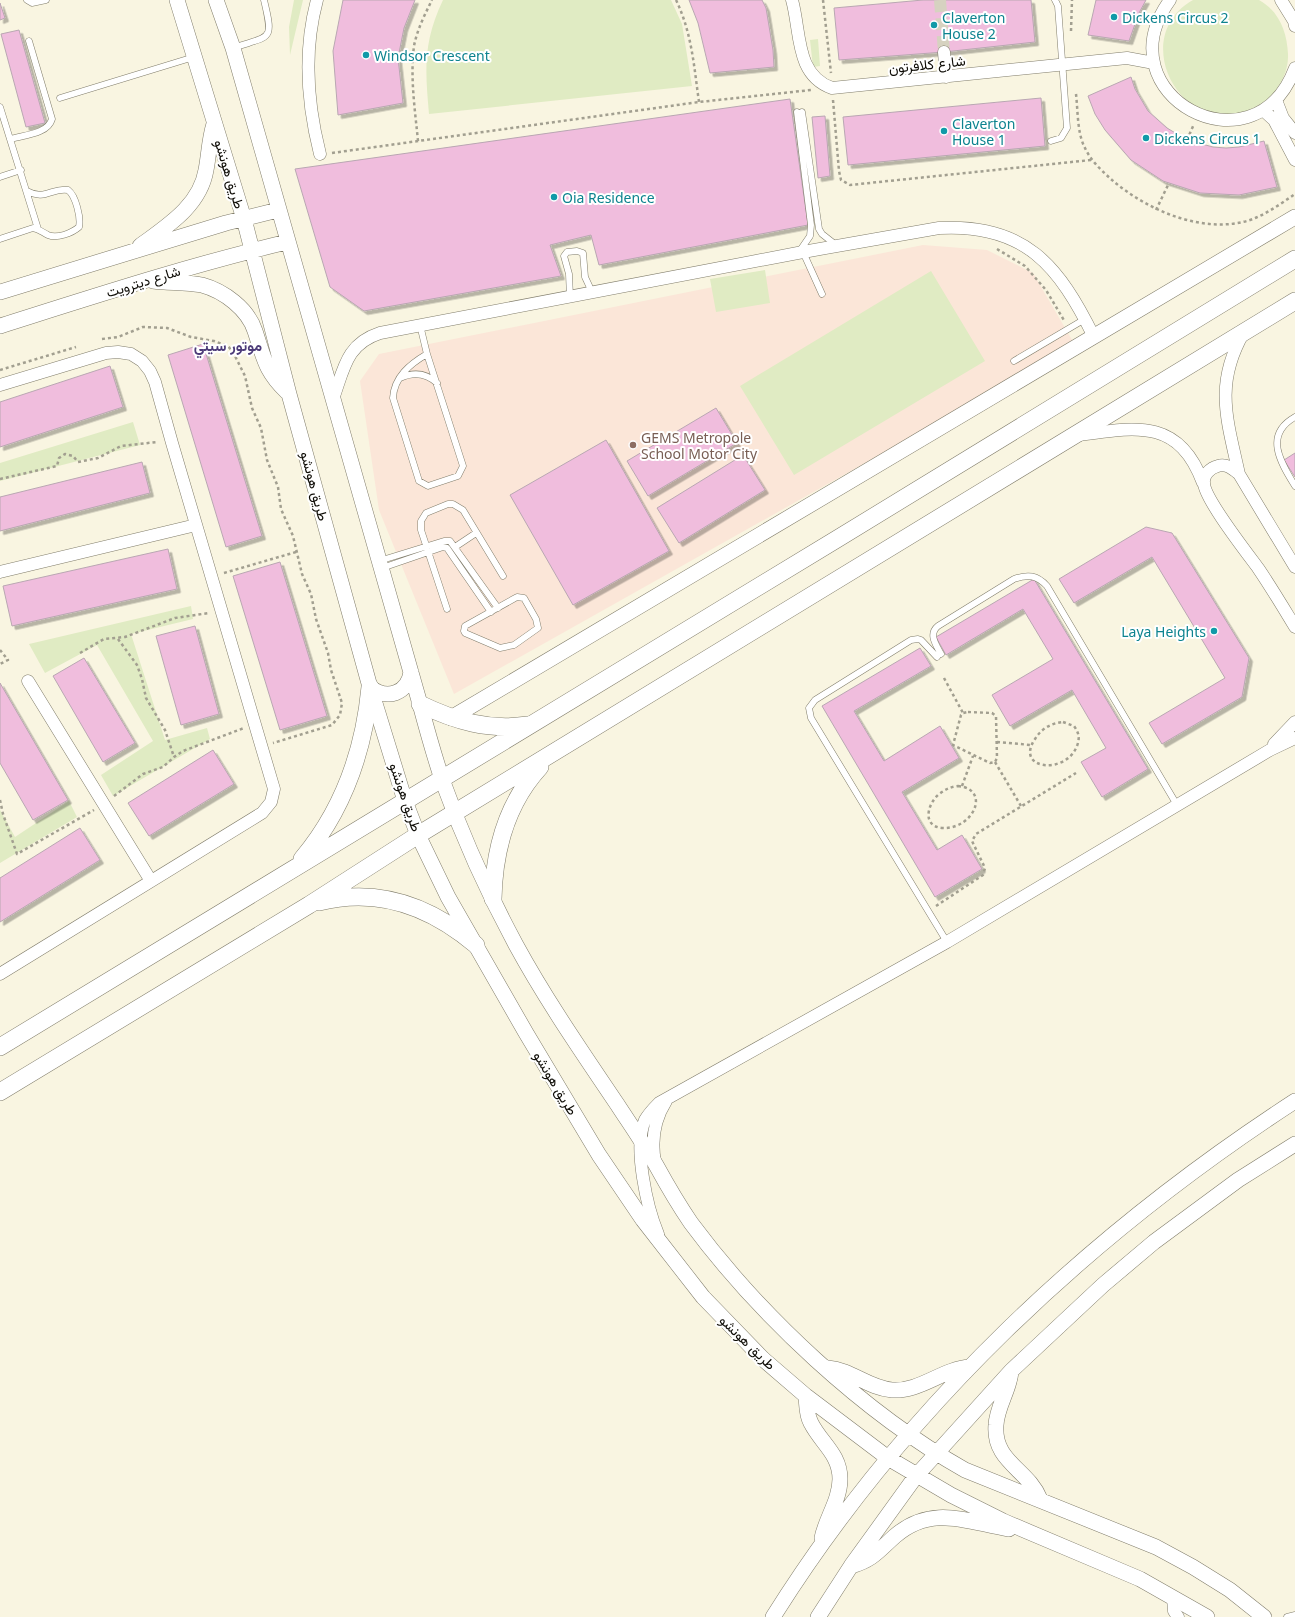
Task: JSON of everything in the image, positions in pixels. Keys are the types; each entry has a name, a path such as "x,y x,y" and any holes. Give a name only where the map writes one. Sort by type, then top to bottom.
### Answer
{"main road":[{"path":"0,1047 534,724 1295,259"},
{"path":"0,1092 309,905 418,835 1245,330 1295,301"},
{"path":"295,868 330,819 348,784 362,740 370,687"},
{"path":"420,704 451,718 490,726 518,726 534,724"},
{"path":"493,899 498,847 506,822 517,798 531,776 548,757"},
{"path":"309,905 331,899 353,897 376,898 398,902 440,918 476,945"}],"street":[{"name":"طريق هونشو","path":"177,0 244,219 289,394 370,687 405,801 418,835 448,897 599,1155 622,1191 664,1249 703,1297 763,1359 806,1396 888,1458 916,1476 977,1509 1030,1532"},
{"path":"216,0 233,48 287,242 442,779 455,813 493,899 541,988 656,1165 676,1201 691,1223 733,1274 760,1303 826,1368 880,1414 908,1434 936,1453 986,1479 1040,1499 1156,1547 1194,1567 1230,1590 1264,1617"},
{"path":"317,0 308,48 307,84 311,120 320,154"},
{"path":"792,0 804,62 815,79 832,88"},
{"path":"1170,0 1162,11 1155,26 1152,42 1154,63 1165,88 1174,99 1198,115 1214,119 1231,120 1248,117 1263,110 1276,100 1289,83 1295,68"},
{"path":"1281,0 1294,21 1295,26"},
{"name":"شارع كلافرتون","path":"1127,58 1152,42"},
{"path":"944,52 946,77"},
{"name":"شارع كلافرتون","path":"832,88 1127,58 1154,63"},
{"path":"1276,100 1283,118 1295,133"},
{"path":"1263,110 1274,120 1295,160"},
{"path":"132,252 183,213 195,198 206,171 209,144 214,123"},
{"path":"0,292 278,210"},
{"path":"451,718 1295,217"},
{"path":"333,399 351,352 359,343 369,336 800,252 939,228 962,227 985,230 1008,237 1029,249 1047,264 1066,286 1094,337"},
{"name":"شارع ديترويت","path":"0,326 144,281 251,250 287,242"},
{"path":"144,281 201,285 226,296 248,317 255,329 263,359 270,373 289,394"},
{"path":"1245,330 1232,357 1225,386 1227,417 1239,474 1295,567"},
{"path":"0,385 106,353 118,352 131,354 142,361 150,370 155,382 274,789 271,802 262,813 0,974"},
{"path":"1074,435 1127,428 1144,429 1161,433 1176,441 1188,453 1198,467 1210,498 1295,627"},
{"path":"1203,483 1211,468 1219,465 1228,466 1239,474"},
{"path":"0,572 196,525"},
{"path":"370,687 382,694 396,693 407,685 411,672"},
{"path":"28,680 151,881"},
{"path":"1270,750 1295,722"},
{"path":"664,1249 648,1208 642,1171 641,1142 645,1120 651,1111 668,1097 947,942 1270,750 1295,738"},
{"path":"656,1165 653,1137 661,1109 668,1097"},
{"path":"773,1617 822,1544 888,1458 908,1434 970,1367 1053,1287 1108,1237 1216,1155 1295,1101"},
{"path":"818,1617 851,1566 916,1476 1011,1371 1103,1285 1154,1242 1238,1180 1295,1144"},
{"path":"826,1368 843,1370 869,1384 892,1390 912,1388 954,1369 970,1367"},
{"path":"1011,1371 1008,1389 996,1417 996,1437 1004,1456 1033,1485 1040,1499"},
{"path":"806,1396 807,1413 811,1423 834,1454 838,1465 840,1480 837,1499 825,1526 822,1544"},
{"path":"851,1566 874,1556 903,1529 929,1518 948,1517 1001,1528 1030,1532 1134,1576 1207,1617"},
{"path":"1173,1597 1174,1611 1178,1617"}],"lane":[{"path":"27,0 32,2 46,0"},
{"path":"233,48 265,37 269,33 271,26 264,0"},
{"path":"1051,141 1061,138 1067,128 1067,64 1056,0"},
{"path":"11,139 44,130 49,126 52,119 29,40"},
{"path":"60,98 194,57"},
{"path":"0,107 21,170 38,229"},
{"path":"822,294 800,252 810,236 812,225 799,112 819,229 822,234 837,246"},
{"path":"0,177 21,170"},
{"path":"0,239 28,229 38,229 50,236 58,236 73,231 79,226 80,219 73,194 66,190 42,196 27,191"},
{"path":"570,297 569,274 564,256 567,252 577,250 583,253 585,277 592,292"},
{"path":"1014,361 1085,319"},
{"path":"420,325 427,354 464,466 458,476 433,486 428,486 419,480 394,404 393,391 398,379 409,367 427,354"},
{"path":"398,379 420,374 427,376 438,384"},
{"path":"1295,418 1284,427 1277,444 1280,462 1295,486"},
{"path":"448,609 427,550 420,525 423,516 426,513 448,504 453,504 463,510 503,576"},
{"path":"455,546 476,533"},
{"path":"381,565 427,550 446,541 450,541 498,608"},
{"path":"427,550 447,548 490,612"},
{"path":"947,942 811,718 809,708 815,700 911,640 921,640 939,655 932,635 938,626 1014,579 1023,576 1032,576 1041,579 1047,586 1177,805"},
{"path":"517,597 524,598 536,618 538,628 514,645 505,648 495,646 465,634 465,626 490,612 517,597"},
{"path":"1287,1617 1295,1616"}],"path":[{"path":"418,141 414,100 414,45 423,17 432,0"},
{"path":"676,0 685,18 690,36 698,102"},
{"path":"823,0 841,180 850,185 1091,160"},
{"path":"1071,38 1072,0"},
{"path":"1067,64 1084,147 1091,160 1129,195 1156,210 1179,218 1226,224 1253,219 1295,194"},
{"path":"320,154 698,102 832,88"},
{"path":"1187,140 1198,115"},
{"path":"1156,210 1169,183"},
{"path":"992,246 1025,266 1046,290 1069,329"},
{"path":"101,340 118,337 143,327 159,326 191,337 222,343 233,352 245,376 252,408 261,428 267,460 278,487 281,509 293,536 302,574 311,594 316,619 328,653 331,670 340,696 341,709 337,720 327,728 261,747"},
{"path":"0,370 78,346"},
{"path":"0,479 57,466 59,458 65,454 73,456 78,462 98,458 114,449 128,444 157,442 159,446 172,443"},
{"path":"225,580 223,574 296,552"},
{"path":"80,653 98,641 104,639 118,639 175,618 202,615 221,608"},
{"path":"118,639 137,665 146,698 166,730 174,757"},
{"path":"0,650 8,660 0,664"},
{"path":"944,678 963,713"},
{"path":"963,713 988,712 994,714 997,719 997,758 995,762"},
{"path":"963,713 960,717 953,745 990,763 995,762"},
{"path":"1062,722 1074,726 1079,737 1078,744 1072,756 1057,764 1040,765 1035,762 1030,754 1031,745 1036,737 1045,728 1062,722"},
{"path":"997,742 1031,745"},
{"path":"962,786 973,756"},
{"path":"995,762 1021,806"},
{"path":"928,911 981,877 985,868 972,838 976,834 1076,773"},
{"path":"962,786 970,790 976,801 969,819 954,827 938,828 932,825 929,822 928,812 933,800 948,788 962,786"}],"shaded area":[{"name":"GEMS Metropole School Motor City","path":"923,245 987,250 1033,273 1075,345 454,694 379,510 360,381 379,354"}],"green space":[{"path":"294,0 303,0 290,55 289,27"},
{"path":"443,0 671,0 682,24 692,86 429,114 426,69 427,56 436,15"},
{"path":"1193,0 1259,0 1277,16 1286,38 1288,60 1285,74 1279,86 1265,101 1237,114 1211,113 1190,103 1174,85 1165,63 1164,40 1173,18"},
{"path":"818,39 820,66 813,67 810,40"},
{"path":"765,270 770,303 716,312 710,279"},
{"path":"931,271 985,361 794,475 740,386"},
{"path":"133,422 140,445 0,481 0,463"},
{"path":"191,606 193,619 131,634 165,740 207,728 210,739 113,796 101,775 153,741 97,645 45,673 29,644"},
{"path":"69,801 77,817 0,863 0,810 15,837"}],"building":[{"name":"Windsor Crescent","path":"343,0 415,0 404,28 398,58 403,103 338,115 333,51"},
{"path":"689,0 762,0 766,8 773,50 774,67 710,73 698,23"},
{"name":"Claverton House 2","path":"923,0 1031,0 1035,42 944,52 839,60 834,8"},
{"name":"Dickens Circus 2","path":"1096,0 1146,0 1139,13 1129,41 1088,35"},
{"path":"0,3 5,18 0,20"},
{"path":"19,30 45,123 26,127 1,34"},
{"name":"Dickens Circus 1","path":"1131,77 1135,89 1148,111 1167,128 1187,140 1213,147 1226,148 1239,147 1264,141 1277,187 1239,195 1200,193 1163,181 1131,160 1105,130 1095,114 1088,96"},
{"name":"Claverton House 1","path":"1041,98 1045,146 848,165 843,117"},
{"name":"Oia Residence","path":"790,99 808,225 599,265 591,235 550,245 561,276 364,311 330,287 295,169"},
{"path":"825,116 830,176 818,178 812,117"},
{"path":"203,344 262,536 226,547 168,355"},
{"path":"110,366 123,407 0,447 0,402"},
{"path":"716,408 737,443 648,496 627,461"},
{"path":"606,440 669,551 573,605 510,495"},
{"path":"1295,453 1295,477 1284,460"},
{"path":"743,455 765,490 679,543 657,508"},
{"path":"142,462 150,493 0,531 0,497"},
{"name":"Laya Heights","path":"1146,527 1172,533 1249,658 1242,697 1162,744 1149,723 1225,678 1152,557 1074,603 1059,579"},
{"path":"168,549 177,589 12,626 3,586"},
{"path":"280,562 327,716 280,730 233,576"},
{"path":"1034,579 1148,769 1102,797 1081,762 1106,748 1072,690 1010,726 992,695 1053,659 1023,609 946,655 936,637"},
{"path":"195,626 219,714 181,725 156,636"},
{"path":"920,648 931,666 854,711 884,761 940,726 959,758 902,792 937,850 962,835 982,869 935,897 822,706"},
{"path":"84,658 135,743 103,762 53,676"},
{"path":"0,683 68,800 33,820 0,763"},
{"path":"213,750 234,784 149,836 128,803"},
{"path":"80,828 100,860 0,922 0,878"}],"tunnel":[{"path":"940,0 944,52"}],"place":[{"name":"Dickens Circus 2","path":"1114,17"},
{"name":"Claverton House 2","path":"934,25"},
{"name":"Windsor Crescent","path":"366,55"},
{"name":"Claverton House 1","path":"944,131"},
{"name":"Dickens Circus 1","path":"1146,138"},
{"name":"Oia Residence","path":"554,197"},
{"name":"GEMS Metropole School Motor City","path":"633,445"},
{"name":"Laya Heights","path":"1214,631"}],"district":[{"name":"موتور سيتي","path":"228,345"}]}
